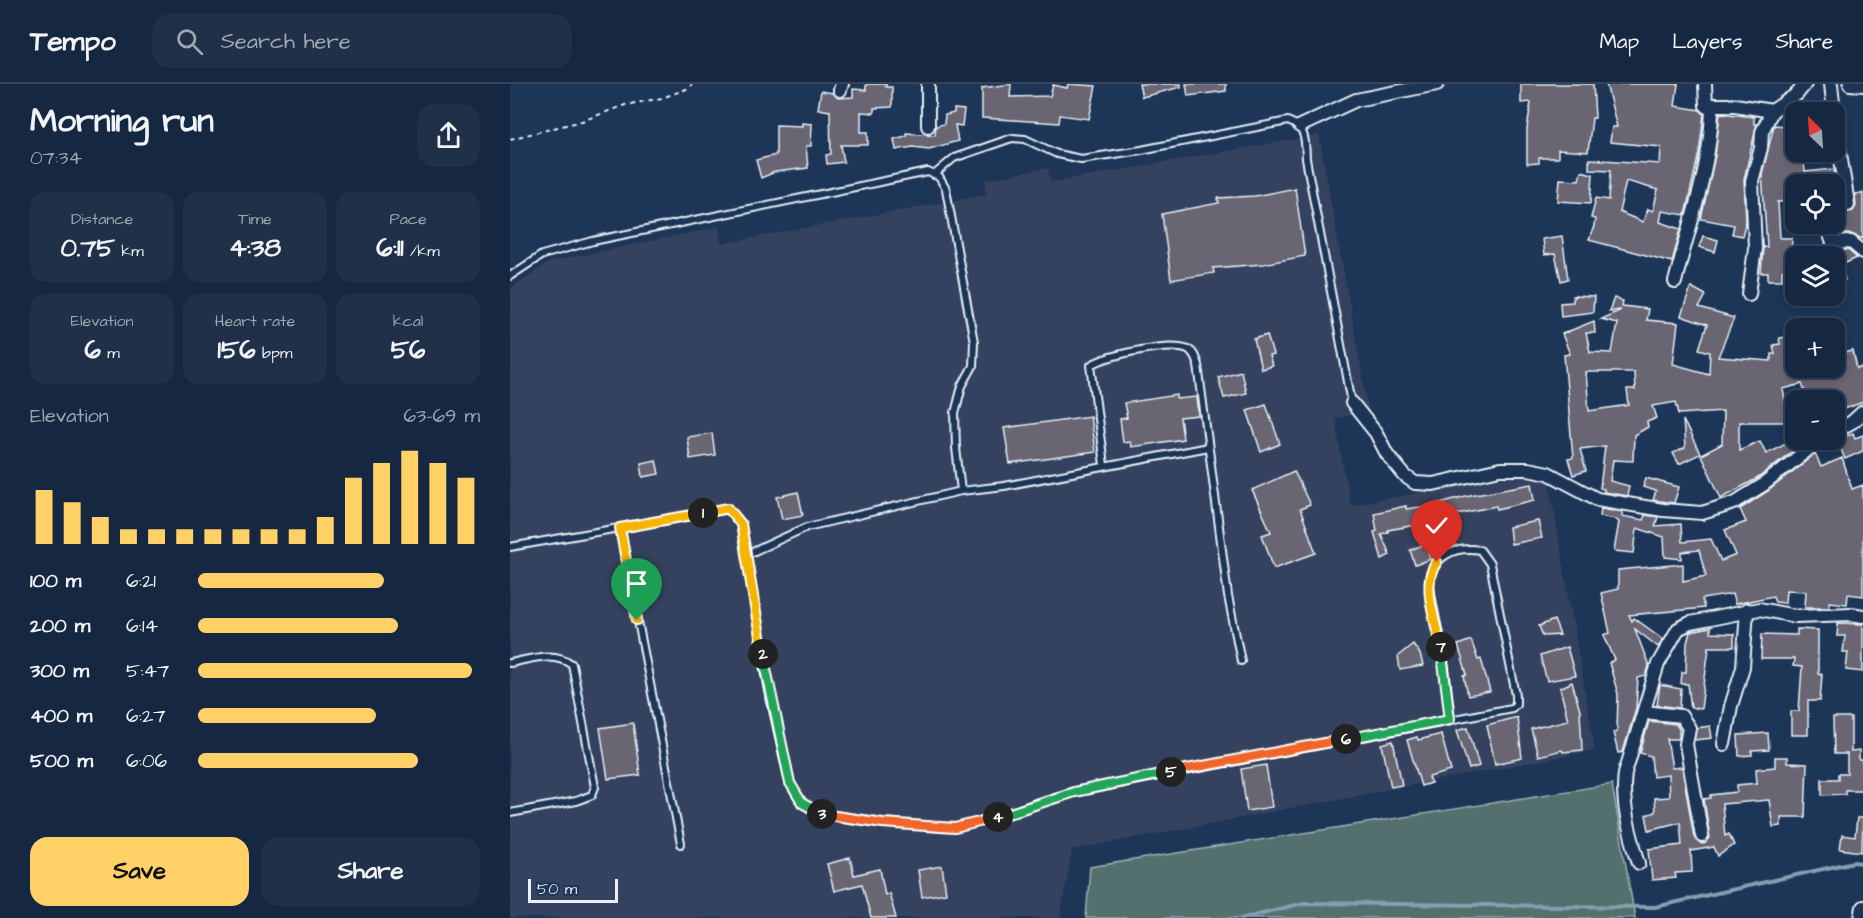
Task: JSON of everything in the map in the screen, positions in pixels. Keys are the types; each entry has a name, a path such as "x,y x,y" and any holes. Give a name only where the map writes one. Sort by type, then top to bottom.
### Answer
{"street":[{"path":"928,84 928,126"},
{"path":"1300,126 1356,100 1437,84"},
{"path":"1675,282 1691,215 1706,172 1712,111 1706,105 1705,84"},
{"path":"1749,294 1755,248 1752,181 1761,148 1762,132 1772,111 1797,94 1806,84"},
{"path":"1831,84 1833,102"},
{"path":"1850,84 1863,85"},
{"path":"1706,105 1735,105 1772,111"},
{"path":"1845,185 1848,204 1845,205"},
{"path":"1830,234 1833,243 1851,242 1863,252"},
{"path":"1353,403 1376,433 1387,454 1405,476 1415,483 1433,484 1500,469 1528,469 1548,473 1604,501 1663,510 1702,513 1734,503 1763,485 1807,450"},
{"path":"1845,426 1863,412"},
{"path":"1639,863 1628,823 1624,785 1658,664 1678,629 1747,610 1759,609 1796,616 1851,614 1863,616"},
{"path":"1724,744 1731,706 1743,667 1747,610"},
{"path":"1644,712 1682,716 1689,728 1686,744 1702,836"},
{"path":"1861,918 1863,907"}],"lane":[{"path":"934,175 954,158 1012,138 1025,139 1057,154 1081,159 1288,122 1300,126 1304,131 1306,159 1353,403"},
{"path":"510,276 542,255 593,241 928,172 939,177 946,189 975,342 973,366 962,386 955,413 961,491"},
{"path":"1104,465 1091,365 1104,357 1170,347 1192,351 1198,365 1228,596 1241,661"},
{"path":"746,555 807,527 961,491 1004,486 1104,465 1208,447"},
{"path":"510,547 728,508 741,524 770,697 790,783 802,803 820,814 883,823 955,828 1010,814 1038,802 1074,792 1512,708 1516,704 1510,658 1490,564 1480,550 1468,548 1445,555 1430,570 1450,719"},
{"path":"620,528 681,844"},
{"path":"510,663 543,656 563,657 572,664 595,787 592,795 576,801 510,813"}],"path":[{"path":"510,139 582,121 625,105 662,98 689,88 692,84"}],"shaded area":[{"path":"1319,135 1369,412 1335,418 1350,505 1547,470 1595,750 1072,850 1060,918 510,918 510,289 549,262 719,227 721,244 987,194 985,180 1048,168 1051,182"}],"green space":[{"path":"1612,784 1635,918 1086,918 1090,867"}],"building":[{"path":"866,84 886,84 886,87 892,87 892,107 874,108 874,113 861,112 861,132 868,132 868,145 841,145 844,162 827,164 826,155 831,154 830,111 818,109 821,91 833,93 838,98 853,97 853,89 866,90"},
{"path":"1011,84 1010,97 1050,96 1053,85 1067,88 1068,84 1096,86 1089,119 1060,115 1059,123 982,118 982,88"},
{"path":"1139,84 1181,84 1181,87 1142,97"},
{"path":"1186,84 1226,84 1226,91 1188,96"},
{"path":"1521,84 1593,84 1595,118 1592,118 1588,152 1558,150 1558,158 1539,158 1539,163 1527,164 1527,129 1531,102 1521,103"},
{"path":"1606,84 1678,84 1675,106 1700,110 1704,114 1699,153 1685,215 1662,211 1660,222 1681,229 1672,262 1589,240 1594,226 1595,219 1591,218 1596,198 1609,200 1611,170 1589,169 1589,159 1660,164 1661,147 1610,142 1612,127 1617,127","holes":["1626,181 1658,190 1653,211 1648,209 1643,222 1619,212"]},
{"path":"954,109 964,110 962,126 955,125 958,141 929,149 913,147 896,150 894,139 906,136 906,133 935,135 936,126 944,124 945,115 954,113"},
{"path":"1720,113 1754,117 1754,124 1757,124 1744,179 1746,221 1742,236 1732,234 1734,225 1701,219 1715,156"},
{"path":"802,123 812,124 811,146 806,146 808,168 775,172 761,178 756,160 776,155 776,125 802,126"},
{"path":"1774,125 1785,126 1785,162 1804,162 1805,172 1834,169 1835,174 1785,174 1785,202 1778,202 1780,238 1792,238 1792,246 1785,246 1785,271 1782,271 1782,280 1768,280 1768,273 1761,273 1763,247 1767,247 1762,174"},
{"path":"1581,171 1593,174 1591,203 1558,201 1560,179 1579,180"},
{"path":"1295,188 1305,256 1263,264 1213,268 1214,273 1171,280 1162,214 1219,203 1218,198 1255,196"},
{"path":"1863,193 1863,239 1845,234 1845,213 1853,211 1856,206 1855,194"},
{"path":"1562,236 1568,279 1561,281 1555,254 1544,255 1542,239"},
{"path":"1703,236 1718,240 1715,252 1699,247"},
{"path":"1845,250 1848,250 1857,258 1845,263"},
{"path":"1691,287 1706,295 1699,308 1734,318 1718,357 1771,361 1771,354 1775,354 1773,345 1780,344 1779,338 1785,337 1785,378 1845,378 1845,353 1853,351 1857,369 1863,367 1863,402 1845,409 1845,390 1804,390 1802,384 1783,389 1785,422 1739,422 1739,450 1760,441 1766,453 1785,444 1785,450 1794,450 1758,478 1721,498 1701,455 1722,444 1723,411 1679,414 1676,402 1653,406 1657,418 1647,422 1648,427 1634,435 1633,461 1613,460 1610,481 1629,486 1627,496 1604,492 1604,489 1600,488 1605,446 1580,449 1586,471 1573,475 1568,459 1573,458 1564,355 1570,354 1562,334 1594,321 1595,333 1586,333 1590,352 1612,353 1617,323 1601,319 1621,310 1609,311 1614,298 1623,301 1622,306 1648,309 1646,320 1678,323 1673,364 1709,374 1710,352 1699,349 1707,325 1681,316","holes":["1586,372 1634,372 1635,390 1627,390 1629,405 1589,411"]},
{"path":"1573,296 1594,297 1593,312 1561,316 1560,303 1573,302"},
{"path":"1267,335 1273,355 1269,356 1272,366 1261,369 1254,339"},
{"path":"1241,371 1246,393 1224,398 1218,377"},
{"path":"1177,395 1177,399 1197,397 1199,416 1180,418 1183,439 1131,447 1130,441 1123,442 1120,419 1127,418 1124,403"},
{"path":"1266,404 1280,444 1261,452 1247,410"},
{"path":"1090,416 1095,452 1010,464 1004,428"},
{"path":"1683,420 1700,454 1679,464 1673,453 1685,448"},
{"path":"712,433 715,455 690,459 687,437"},
{"path":"1853,433 1855,438 1863,435 1863,451 1845,459 1841,450 1845,450 1845,436"},
{"path":"1815,454 1821,467 1842,458 1852,489 1863,485 1863,596 1848,594 1847,604 1830,602 1830,607 1805,607 1806,591 1786,590 1785,603 1775,602 1773,596 1735,604 1732,594 1702,599 1704,608 1629,615 1632,621 1634,618 1663,639 1658,647 1635,629 1649,666 1646,676 1638,678 1636,708 1623,752 1618,753 1613,732 1617,731 1618,694 1609,663 1615,660 1604,635 1610,633 1601,593 1618,589 1618,570 1683,564 1683,581 1706,576 1699,550 1682,552 1682,559 1665,557 1664,537 1637,528 1634,553 1614,551 1619,522 1600,516 1601,508 1623,512 1622,516 1643,520 1645,515 1658,517 1655,526 1681,524 1682,542 1711,539 1721,561 1736,555 1725,530 1746,522 1740,509 1768,491"},
{"path":"656,460 659,474 643,477 641,463"},
{"path":"1294,471 1310,505 1300,509 1316,553 1274,568 1262,535 1271,532 1252,490"},
{"path":"1646,478 1679,487 1674,503 1653,500 1656,491 1643,487"},
{"path":"1532,484 1535,500 1497,509 1496,506 1438,518 1438,521 1388,530 1381,534 1390,555 1382,559 1374,532 1377,531 1374,513 1406,506 1406,509 1428,506 1470,495"},
{"path":"798,492 803,515 782,519 777,497"},
{"path":"1538,521 1542,538 1511,544 1509,527"},
{"path":"1426,544 1431,559 1415,565 1410,550"},
{"path":"1554,620 1560,635 1543,636 1539,626"},
{"path":"1838,623 1863,624 1863,672 1846,670 1848,652 1843,652 1845,636 1837,636"},
{"path":"1710,628 1710,633 1734,634 1734,647 1709,647 1701,709 1691,708 1688,684 1681,684 1682,672 1686,672 1687,643 1690,632"},
{"path":"1797,629 1818,630 1818,674 1822,674 1820,701 1808,701 1808,735 1791,735 1791,711 1799,711 1802,667 1793,666 1794,659 1761,659 1762,634 1797,635"},
{"path":"1471,640 1478,660 1481,659 1490,692 1468,696 1464,676 1467,675 1458,645"},
{"path":"1413,644 1420,654 1423,666 1400,670 1398,656"},
{"path":"1567,647 1575,676 1547,681 1540,656"},
{"path":"1572,682 1580,711 1582,750 1563,752 1562,750 1538,756 1531,729 1568,720 1560,688"},
{"path":"1660,685 1681,689 1680,708 1657,705"},
{"path":"1517,717 1522,758 1495,764 1487,725"},
{"path":"1833,718 1851,718 1851,752 1859,751 1859,760 1862,760 1863,790 1845,790 1845,794 1822,795 1822,779 1838,779 1838,774 1847,774 1847,754 1834,754"},
{"path":"1649,721 1676,724 1679,729 1679,739 1667,739 1672,768 1682,767 1694,837 1699,843 1704,844 1710,838 1704,799 1711,798 1711,795 1737,792 1737,785 1757,783 1756,769 1775,767 1775,757 1787,757 1787,763 1807,764 1805,817 1781,817 1781,826 1773,827 1769,800 1722,804 1725,836 1729,834 1734,845 1718,856 1714,847 1691,851 1692,872 1675,873 1676,878 1652,880 1649,849 1682,845 1680,822 1649,830 1646,815 1655,812 1654,798 1669,797 1668,775 1653,777 1651,756 1640,753"},
{"path":"633,723 640,775 608,779 600,728"},
{"path":"1710,726 1712,738 1696,740 1697,728"},
{"path":"1468,727 1479,766 1469,769 1457,730"},
{"path":"1768,733 1769,750 1752,751 1752,755 1739,756 1738,735"},
{"path":"1441,734 1451,771 1429,777 1431,783 1421,786 1407,740 1417,737 1418,740"},
{"path":"1393,741 1402,785 1391,787 1382,744"},
{"path":"1266,765 1272,807 1247,811 1241,769"},
{"path":"1857,818 1863,818 1862,852 1840,849 1842,835 1855,837"},
{"path":"850,858 854,875 880,869 885,895 889,893 896,918 871,918 862,884 834,891 827,864"},
{"path":"942,866 946,893 922,897 918,870"}],"waterway":[{"path":"1241,918 1304,903 1655,907 1854,862 1863,863"}],"route":[{"path":"637,620 620,528 728,508 738,516 741,524 770,697 790,783 802,803 820,814 883,823 955,828 1010,814 1038,802 1074,792 1450,719 1445,669 1429,583 1430,570 1437,562"}]}
